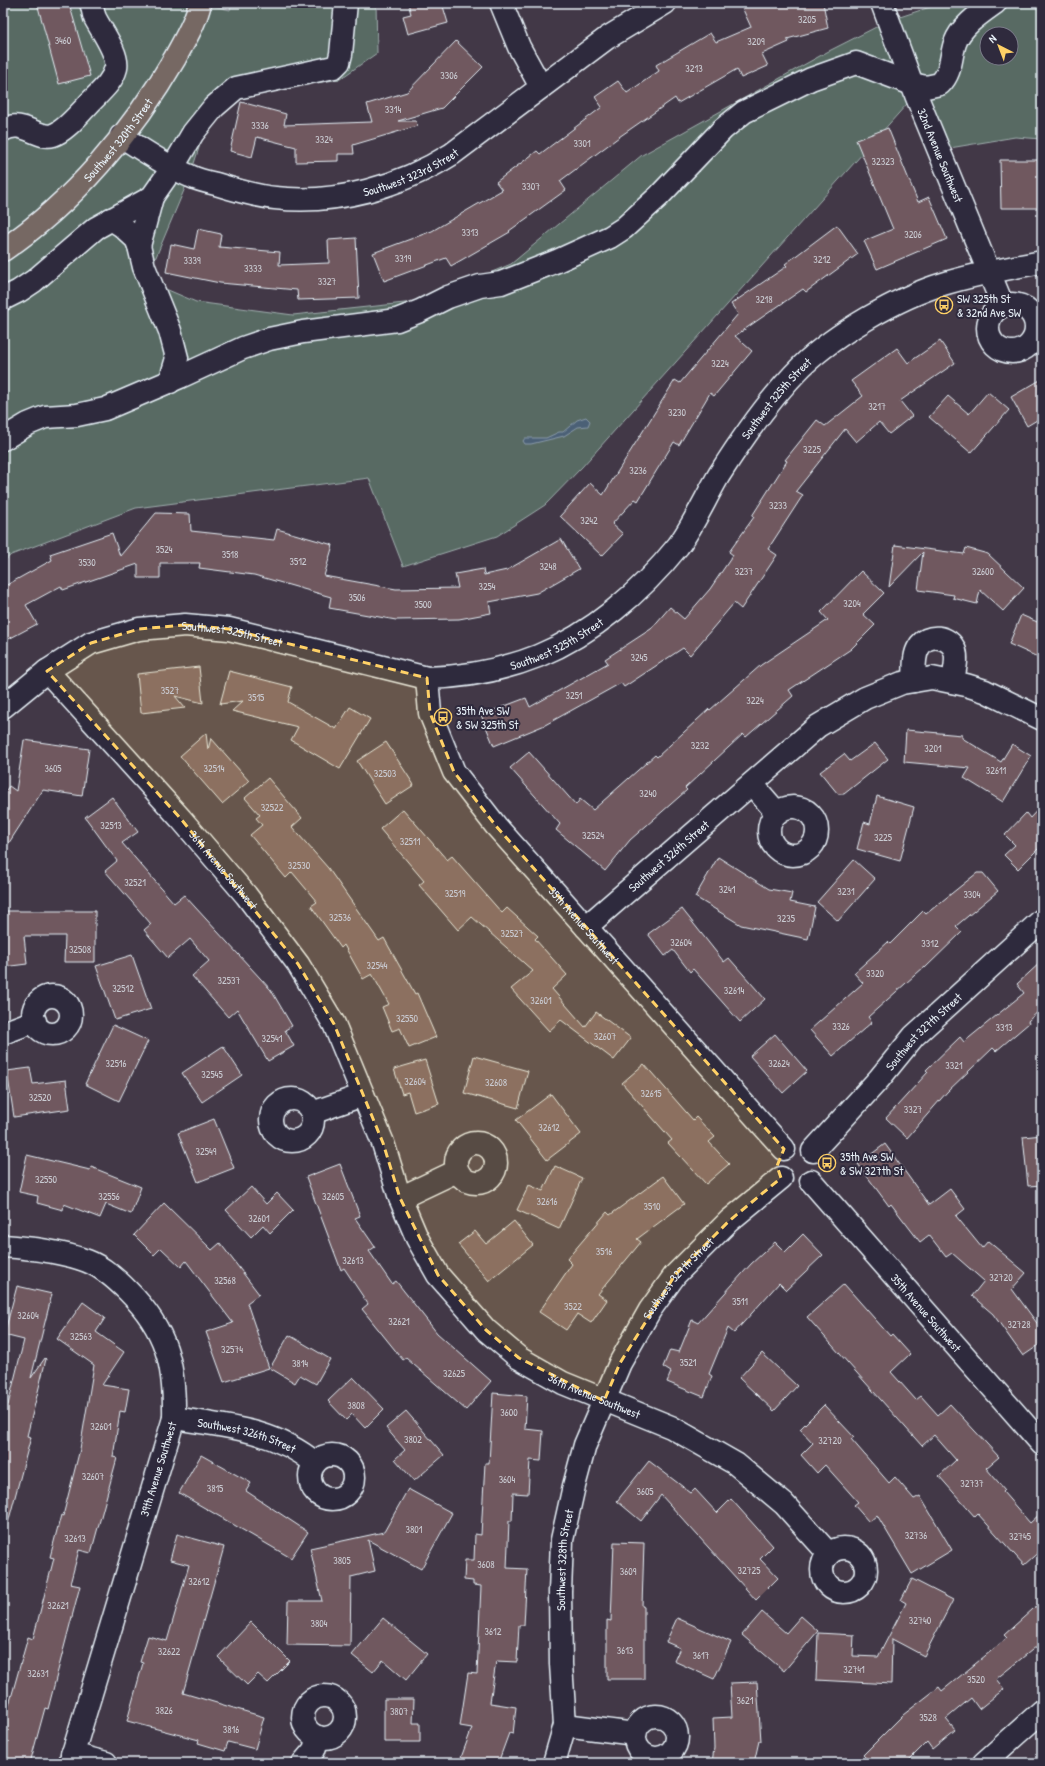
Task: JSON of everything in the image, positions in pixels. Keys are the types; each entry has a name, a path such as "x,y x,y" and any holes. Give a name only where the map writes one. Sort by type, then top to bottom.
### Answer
{"main road":[{"name":"Southwest 320th Street","path":"3,250 46,217 67,198 89,176 121,136 167,72 186,40 200,3"}],"street":[{"path":"3,130 18,126 42,134 53,135 59,132 79,114 107,84 116,67 114,55 110,44 94,17 91,3"},
{"path":"140,246 152,197 173,167 193,133 214,107 236,88 311,74 334,67 339,62 341,54 346,3"},
{"path":"501,3 519,47 541,87"},
{"name":"Southwest 323rd Street","path":"121,136 190,176 229,188 275,198 321,198 373,190 432,167 452,154 607,38 666,3"},
{"name":"32nd Avenue Southwest","path":"882,3 912,84 1003,306"},
{"path":"3,438 40,419 51,416 77,415 97,411 170,382 243,348 269,339 303,332 397,320 420,311 448,297 480,286 501,283 557,261 610,237 636,218 723,129 744,112 811,79 856,63 912,84 926,87 940,84 949,72 958,37 973,20 995,3"},
{"path":"3,299 34,281 87,235 111,219 152,197"},
{"path":"111,219 122,226 136,239 140,246 144,267 174,343 177,358 170,382"},
{"name":"Southwest 325th Street","path":"3,707 47,671 91,643 139,630 185,625 229,629 427,678 484,672 538,656 586,631 632,595 678,545 720,475 762,412 803,366 845,332 892,305 940,284 989,272 1042,262"},
{"path":"933,680 956,659 952,644 945,639 938,637 930,638 923,642 918,648 916,656 933,680 985,692 1042,719"},
{"name":"36th Avenue Southwest","path":"47,671 181,819 246,895 298,964 334,1024 383,1144 400,1198 417,1238 438,1275 486,1330 519,1358 563,1383 604,1401 671,1427 736,1464 784,1504 829,1554"},
{"name":"35th Avenue Southwest","path":"427,678 430,713 454,772 496,826 784,1149"},
{"name":"Southwest 326th Street","path":"586,926 818,726 865,698 902,683 933,680"},
{"path":"752,784 777,813"},
{"name":"Southwest 327th Street","path":"813,1151 879,1079 914,1036 1042,920"},
{"path":"3,1033 35,1021"},
{"path":"312,1113 363,1095"},
{"path":"796,1144 802,1144 813,1151 819,1163 818,1170 811,1181 806,1185 792,1185 781,1178 777,1166 778,1160 784,1149 796,1144"},
{"path":"400,1198 458,1171"},
{"name":"Southwest 327th Street","path":"604,1401 620,1363 650,1310 675,1275 729,1221 781,1178"},
{"name":"35th Avenue Southwest","path":"811,1181 1042,1444"},
{"name":"39th Avenue Southwest","path":"3,1246 46,1251 86,1261 108,1272 143,1308 157,1327 163,1340 172,1372 174,1418 71,1759"},
{"name":"Southwest 328th Street","path":"554,1763 565,1725 561,1664 560,1592 562,1540 585,1445 604,1401"},
{"name":"Southwest 326th Street","path":"174,1418 257,1432 289,1444 315,1462"},
{"path":"984,1763 1042,1711"},
{"path":"565,1725 635,1734"},
{"path":"303,1763 314,1750 318,1737"},
{"path":"71,1759 106,1763"}],"highlighted area":[{"path":"185,625 229,629 427,678 430,713 454,772 496,826 784,1149 777,1166 781,1178 729,1221 675,1275 620,1363 604,1401 519,1358 486,1330 438,1275 400,1198 383,1143 334,1024 298,964 181,819 47,671 91,643 139,629"}],"green space":[{"path":"3,3 203,3 230,10 232,3 376,3 377,53 340,79 238,96 205,129 190,176 153,264 161,287 196,302 293,315 423,301 511,264 642,155 827,52 888,21 942,3 1042,3 1042,139 1015,137 938,150 915,95 582,467 545,505 497,536 403,566 369,478 136,508 11,555 3,562"}],"water":[{"path":"586,417 590,421 588,426 578,427 564,436 531,444 525,444 523,441 525,438 546,438 559,432 563,432 577,420"}],"building":[{"path":"37,3 69,3 90,76 59,84"},
{"path":"408,3 442,3 448,23 408,34 403,16 411,14"},
{"path":"740,3 823,3 828,28 787,39 789,42 762,54 768,66 741,78 737,69 678,103 675,98 560,181 566,190 509,231 510,232 451,266 446,258 384,281 373,253 432,231 502,190 496,182 537,151 540,154 602,107 595,97 618,81 627,93 659,71 656,65 710,33 716,42 751,27"},
{"path":"456,41 483,67 442,108 398,121 416,121 417,126 353,145 354,154 338,154 338,161 296,162 296,147 257,137 252,157 230,151 241,102 286,114 284,125 372,122 367,104 407,92"},
{"path":"888,128 918,202 929,197 947,239 877,269 864,241 893,229 856,140"},
{"path":"1000,160 1042,160 1042,208 1001,208"},
{"path":"837,225 858,254 806,292 803,289 735,336 752,351 714,396 710,393 679,445 674,442 638,501 635,499 612,524 623,534 602,556 560,516 590,483 603,495 675,380 680,383 738,314 731,304 787,266 785,264"},
{"path":"198,229 221,234 219,247 280,252 279,265 329,263 328,240 356,238 359,298 298,300 297,290 220,283 166,272 171,244 194,249"},
{"path":"940,341 955,363 900,401 912,416 889,434 879,422 856,442 845,429 796,491 803,495 768,549 777,555 741,609 734,603 690,655 683,648 624,687 621,683 545,725 494,746 481,715 526,698 530,707 608,663 605,659 651,629 670,607 684,619 710,589 733,555 729,552 754,517 752,516 787,461 785,460 817,420 825,426 863,396 851,381 897,348 908,363"},
{"path":"1042,379 1042,417 1027,426 1011,397"},
{"path":"988,392 1009,410 971,453 929,417 948,396 969,414"},
{"path":"156,513 190,514 191,531 274,540 277,529 333,545 324,576 396,589 458,588 455,574 483,569 484,575 507,570 561,539 579,569 537,593 489,602 491,613 459,619 396,620 329,608 331,597 254,575 199,568 200,563 160,563 160,578 138,578 138,564 63,590 61,586 26,605 37,624 3,642 3,587 52,560 50,554 112,533 120,556"},
{"path":"895,545 964,554 966,548 988,554 1024,588 1003,611 980,590 977,604 953,598 954,595 918,590 923,552 889,587"},
{"path":"861,571 884,593 863,614 875,625 851,649 789,690 793,696 746,737 743,734 685,788 687,790 630,840 605,871 556,830 560,824 510,768 529,752 576,805 580,799 593,810 655,755 657,757 709,709 710,710 761,665 828,620 821,612"},
{"path":"1021,615 1042,624 1042,659 1009,644"},
{"path":"199,667 203,703 175,696 185,708 141,713 137,674"},
{"path":"229,671 292,687 288,702 336,729 350,707 370,719 340,769 291,740 298,727 232,711 243,701 220,704"},
{"path":"906,730 962,735 962,738 1001,762 1012,744 1031,756 1003,802 964,778 970,768 904,762"},
{"path":"206,733 208,750 211,738 249,781 222,804 180,756"},
{"path":"24,740 89,749 82,796 43,790 3,852 3,795 9,786 16,791"},
{"path":"386,742 414,785 385,804 357,761"},
{"path":"875,743 888,759 844,794 838,794 820,772 844,754 850,761"},
{"path":"268,778 302,818 292,827 328,868 379,941 384,938 415,994 417,993 436,1037 409,1048 400,1028 392,1031 382,1007 389,1004 372,974 363,979 344,945 341,948 311,906 317,902 292,872 286,878 250,835 262,825 256,818 260,815 245,798"},
{"path":"877,796 914,807 900,861 857,849 864,822 870,824"},
{"path":"112,797 138,832 122,843 174,903 184,895 271,990 292,1026 285,1030 294,1046 268,1061 237,1009 228,1017 192,976 209,961 190,939 168,958 144,930 151,924 105,871 117,861 85,817"},
{"path":"1042,805 1042,845 1018,869 1004,855 1015,845 1005,835 1026,813 1030,818"},
{"path":"403,809 447,860 452,856 502,913 507,908 538,936 535,939 567,975 552,989 585,1027 596,1012 631,1038 614,1060 561,1020 549,1031 511,989 533,971 472,917 458,930 419,885 424,881 380,829"},
{"path":"718,857 769,889 792,893 790,902 815,907 808,939 741,925 695,897"},
{"path":"854,860 875,879 838,921 817,902"},
{"path":"977,873 983,873 998,891 956,926 962,932 925,968 924,967 868,1017 872,1022 833,1056 810,1030 863,983 854,973 888,942 890,944 923,911 926,914"},
{"path":"682,909 724,962 729,958 765,999 740,1022 693,969 690,972 673,950 665,956 648,934"},
{"path":"3,911 95,911 95,962 64,962 65,936 24,936 27,964 3,967"},
{"path":"132,955 151,1009 115,1020 96,966"},
{"path":"1042,961 1042,1008 1028,1021 1029,1023 996,1051 993,1048 947,1092 907,1138 886,1118 928,1072 926,1070 960,1037 964,1042 1024,993 1017,984"},
{"path":"113,1025 148,1041 119,1101 85,1084"},
{"path":"775,1034 807,1071 783,1093 750,1056"},
{"path":"223,1046 242,1075 202,1102 182,1073"},
{"path":"474,1056 528,1071 518,1108 464,1093"},
{"path":"425,1060 439,1104 414,1112 408,1092 402,1094 394,1069"},
{"path":"644,1064 693,1120 696,1117 715,1137 709,1142 729,1164 706,1184 668,1143 672,1140 622,1083"},
{"path":"30,1068 33,1084 66,1080 70,1109 14,1117 7,1071"},
{"path":"551,1094 581,1134 547,1160 516,1120"},
{"path":"214,1119 234,1168 198,1182 178,1133"},
{"path":"1042,1135 1042,1185 1028,1186 1023,1137"},
{"path":"885,1144 929,1205 950,1189 965,1209 956,1216 982,1248 988,1241 1026,1273 1012,1289 1042,1330 1042,1343 1023,1356 993,1314 972,1296 984,1281 952,1253 946,1257 929,1235 920,1242 891,1204 889,1206 858,1164"},
{"path":"27,1155 90,1170 91,1167 141,1187 131,1214 106,1204 100,1218 64,1204 63,1210 37,1203 38,1196 19,1192"},
{"path":"340,1164 360,1216 355,1218 375,1247 369,1251 392,1284 396,1281 437,1333 491,1381 466,1410 406,1358 403,1360 362,1309 368,1304 344,1268 341,1270 306,1177"},
{"path":"555,1166 582,1178 559,1229 517,1210 529,1185 543,1191"},
{"path":"663,1176 684,1204 637,1239 641,1242 598,1294 607,1300 591,1323 577,1314 566,1330 539,1312 572,1264 567,1259 607,1212 610,1215"},
{"path":"251,1187 266,1204 277,1193 293,1210 270,1233 263,1225 251,1237 226,1210"},
{"path":"164,1203 212,1250 220,1243 259,1294 247,1303 269,1368 224,1382 206,1332 233,1323 186,1261 181,1267 161,1248 154,1255 134,1235"},
{"path":"514,1221 533,1245 489,1281 458,1244 475,1231 486,1244"},
{"path":"803,1234 823,1255 786,1290 779,1283 734,1333 728,1328 709,1374 712,1376 704,1397 667,1382 671,1372 663,1367 670,1350 679,1352 692,1320 698,1323 751,1264 775,1242 785,1252"},
{"path":"844,1284 890,1336 892,1334 910,1354 891,1372 916,1400 921,1396 938,1415 950,1404 999,1457 986,1468 1005,1490 1003,1492 1030,1523 1042,1512 1042,1549 1024,1565 978,1514 975,1517 939,1476 956,1460 934,1435 922,1446 807,1317"},
{"path":"17,1286 52,1294 31,1378 45,1358 46,1359 27,1436 31,1437 8,1523 3,1522 3,1404 8,1405 24,1340 4,1335"},
{"path":"83,1302 105,1318 96,1332 124,1352 102,1385 129,1389 125,1412 120,1411 113,1457 117,1458 91,1553 79,1550 70,1584 80,1586 48,1709 45,1708 30,1763 3,1763 3,1703 9,1705 28,1637 33,1639 54,1558 50,1557 61,1515 63,1516 80,1449 94,1365 57,1339"},
{"path":"289,1335 330,1359 316,1384 300,1375 295,1383 270,1368"},
{"path":"762,1353 797,1386 774,1411 739,1378"},
{"path":"353,1377 384,1409 365,1428 352,1414 346,1420 328,1401"},
{"path":"493,1393 527,1396 525,1429 543,1431 541,1461 530,1460 528,1494 513,1493 512,1521 509,1521 507,1568 527,1569 524,1625 519,1625 517,1662 496,1661 490,1703 516,1707 513,1734 509,1733 498,1763 459,1763 472,1728 460,1726 468,1673 477,1674 481,1586 473,1585 473,1581 464,1580 465,1560 474,1560 475,1534 481,1535 485,1463 489,1463"},
{"path":"824,1405 854,1437 851,1439 889,1483 895,1477 914,1499 920,1496 952,1550 912,1574 877,1515 869,1522 854,1505 858,1502 825,1465 817,1473 801,1455 813,1443 800,1429"},
{"path":"406,1411 444,1455 414,1481 395,1459 405,1450 386,1428"},
{"path":"201,1455 251,1483 246,1491 308,1532 291,1558 179,1493"},
{"path":"649,1461 691,1493 695,1489 717,1513 731,1499 773,1546 760,1559 778,1578 756,1600 661,1495 641,1521 617,1501"},
{"path":"408,1489 452,1513 421,1569 368,1540 375,1571 351,1577 350,1646 287,1645 288,1601 322,1601 310,1548 384,1532"},
{"path":"177,1534 224,1547 183,1693 264,1717 255,1749 228,1742 225,1751 198,1743 199,1740 127,1721 143,1663 140,1662 148,1636 167,1641 189,1565 170,1560"},
{"path":"614,1542 644,1543 642,1606 644,1607 644,1679 607,1679 607,1620 611,1621"},
{"path":"912,1579 953,1600 924,1656 892,1639 891,1684 816,1680 818,1633 854,1635 853,1656 878,1657 906,1603 901,1600"},
{"path":"1042,1601 1042,1642 996,1679 1004,1689 979,1709 971,1698 946,1719 955,1730 932,1749 927,1742 906,1763 871,1763 863,1755 903,1715 939,1687 942,1691 1007,1638 1004,1635"},
{"path":"762,1612 786,1633 801,1616 818,1631 784,1671 742,1635"},
{"path":"383,1618 427,1654 406,1680 383,1660 373,1672 352,1655"},
{"path":"677,1618 731,1642 714,1679 674,1661 680,1648 666,1642"},
{"path":"251,1622 290,1661 268,1683 258,1674 247,1685 218,1657"},
{"path":"757,1682 761,1741 759,1741 754,1763 712,1763 714,1748 713,1718 732,1717 730,1683"},
{"path":"384,1699 414,1699 413,1723 420,1723 420,1742 384,1742"}],"place":[{"name":"SW 325th St & 32nd Ave SW","path":"944,305"},
{"name":"35th Ave SW & SW 325th St","path":"443,717"},
{"name":"35th Ave SW & SW 327th St","path":"827,1163"}]}
